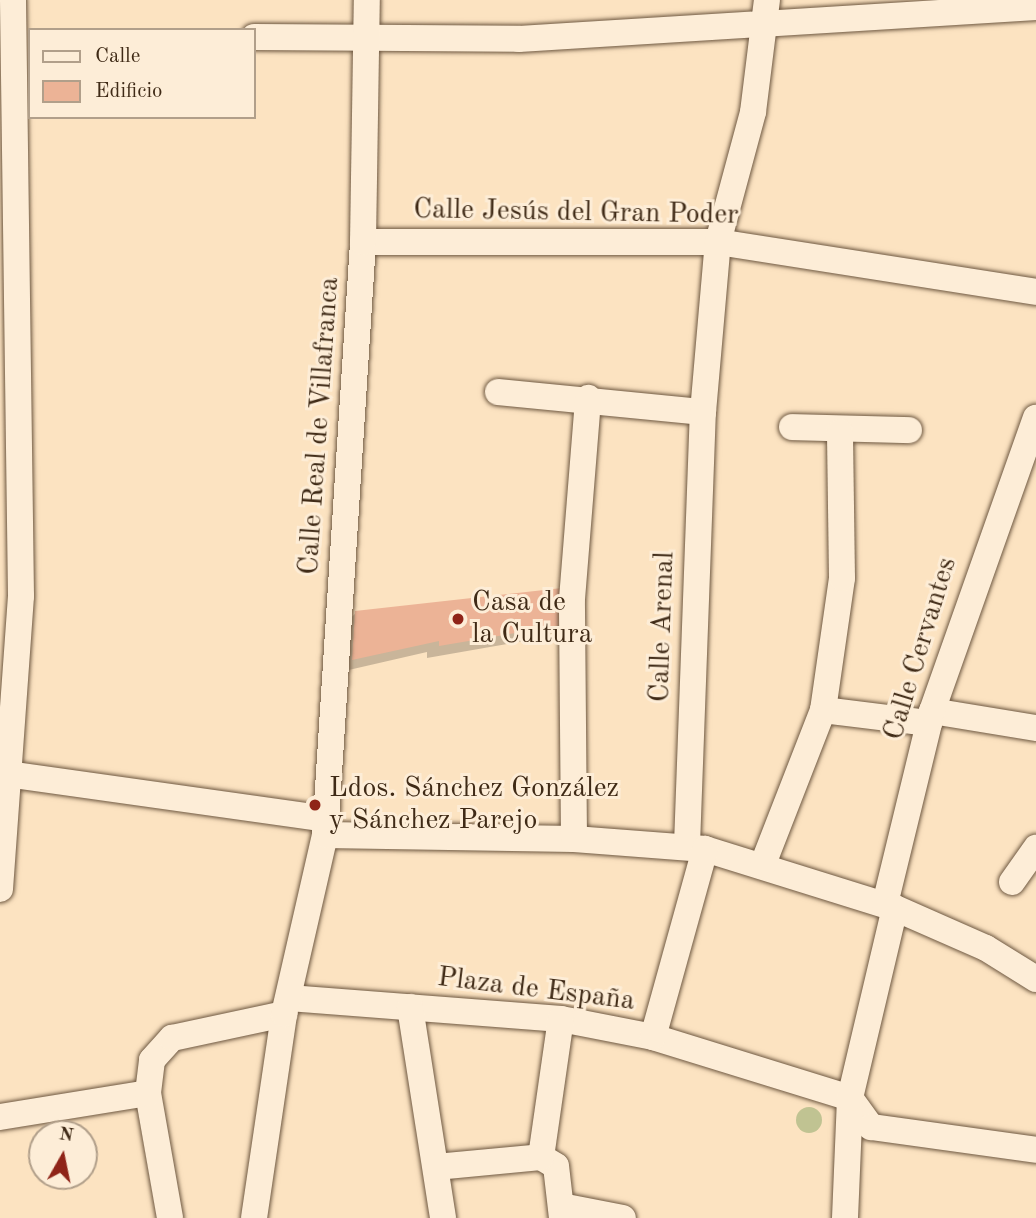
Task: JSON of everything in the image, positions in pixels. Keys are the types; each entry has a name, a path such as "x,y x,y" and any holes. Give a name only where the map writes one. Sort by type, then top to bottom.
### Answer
{"street":[{"path":"0,889 5,773 20,596 13,0"},
{"name":"Calle Real de Villafranca","path":"254,1218 286,1006 326,827 363,242 367,0"},
{"path":"256,37 519,40 767,12 1036,7"},
{"name":"Calle Arenal","path":"653,1037 696,847 703,412 718,242 753,112 767,12"},
{"name":"Calle Jesús del Gran Poder","path":"363,242 718,242 1036,292"},
{"path":"498,392 588,398 703,412"},
{"path":"574,839 572,599 588,398"},
{"name":"Calle Cervantes","path":"845,1218 850,1098 931,718 1036,418"},
{"path":"792,428 840,432 909,430"},
{"path":"763,864 823,710 842,578 840,432"},
{"path":"823,710 1036,728"},
{"path":"5,773 326,827 696,847 763,864 890,906 986,948 1036,979"},
{"path":"1012,882 1036,848"},
{"name":"Plaza de España","path":"170,1218 148,1093 152,1060 172,1038 286,1006 410,1007 561,1019 653,1037 850,1098"},
{"path":"410,1007 443,1218"},
{"path":"541,1157 561,1019"},
{"path":"0,1117 148,1093"},
{"path":"850,1098 871,1127 1036,1150"},
{"path":"436,1167 541,1157 556,1166 561,1212 623,1218"}],"green space":[{"path":"809,1107 818,1111 822,1120 818,1129 809,1133 800,1129 796,1120 800,1111"}],"building":[{"name":"Casa de la Cultura","path":"562,588 562,625 439,646 439,641 352,660 355,611"}],"place":[{"name":"Casa de la Cultura","path":"458,619"},
{"name":"Ldos. Sánchez González y Sánchez Parejo","path":"315,805"}]}
